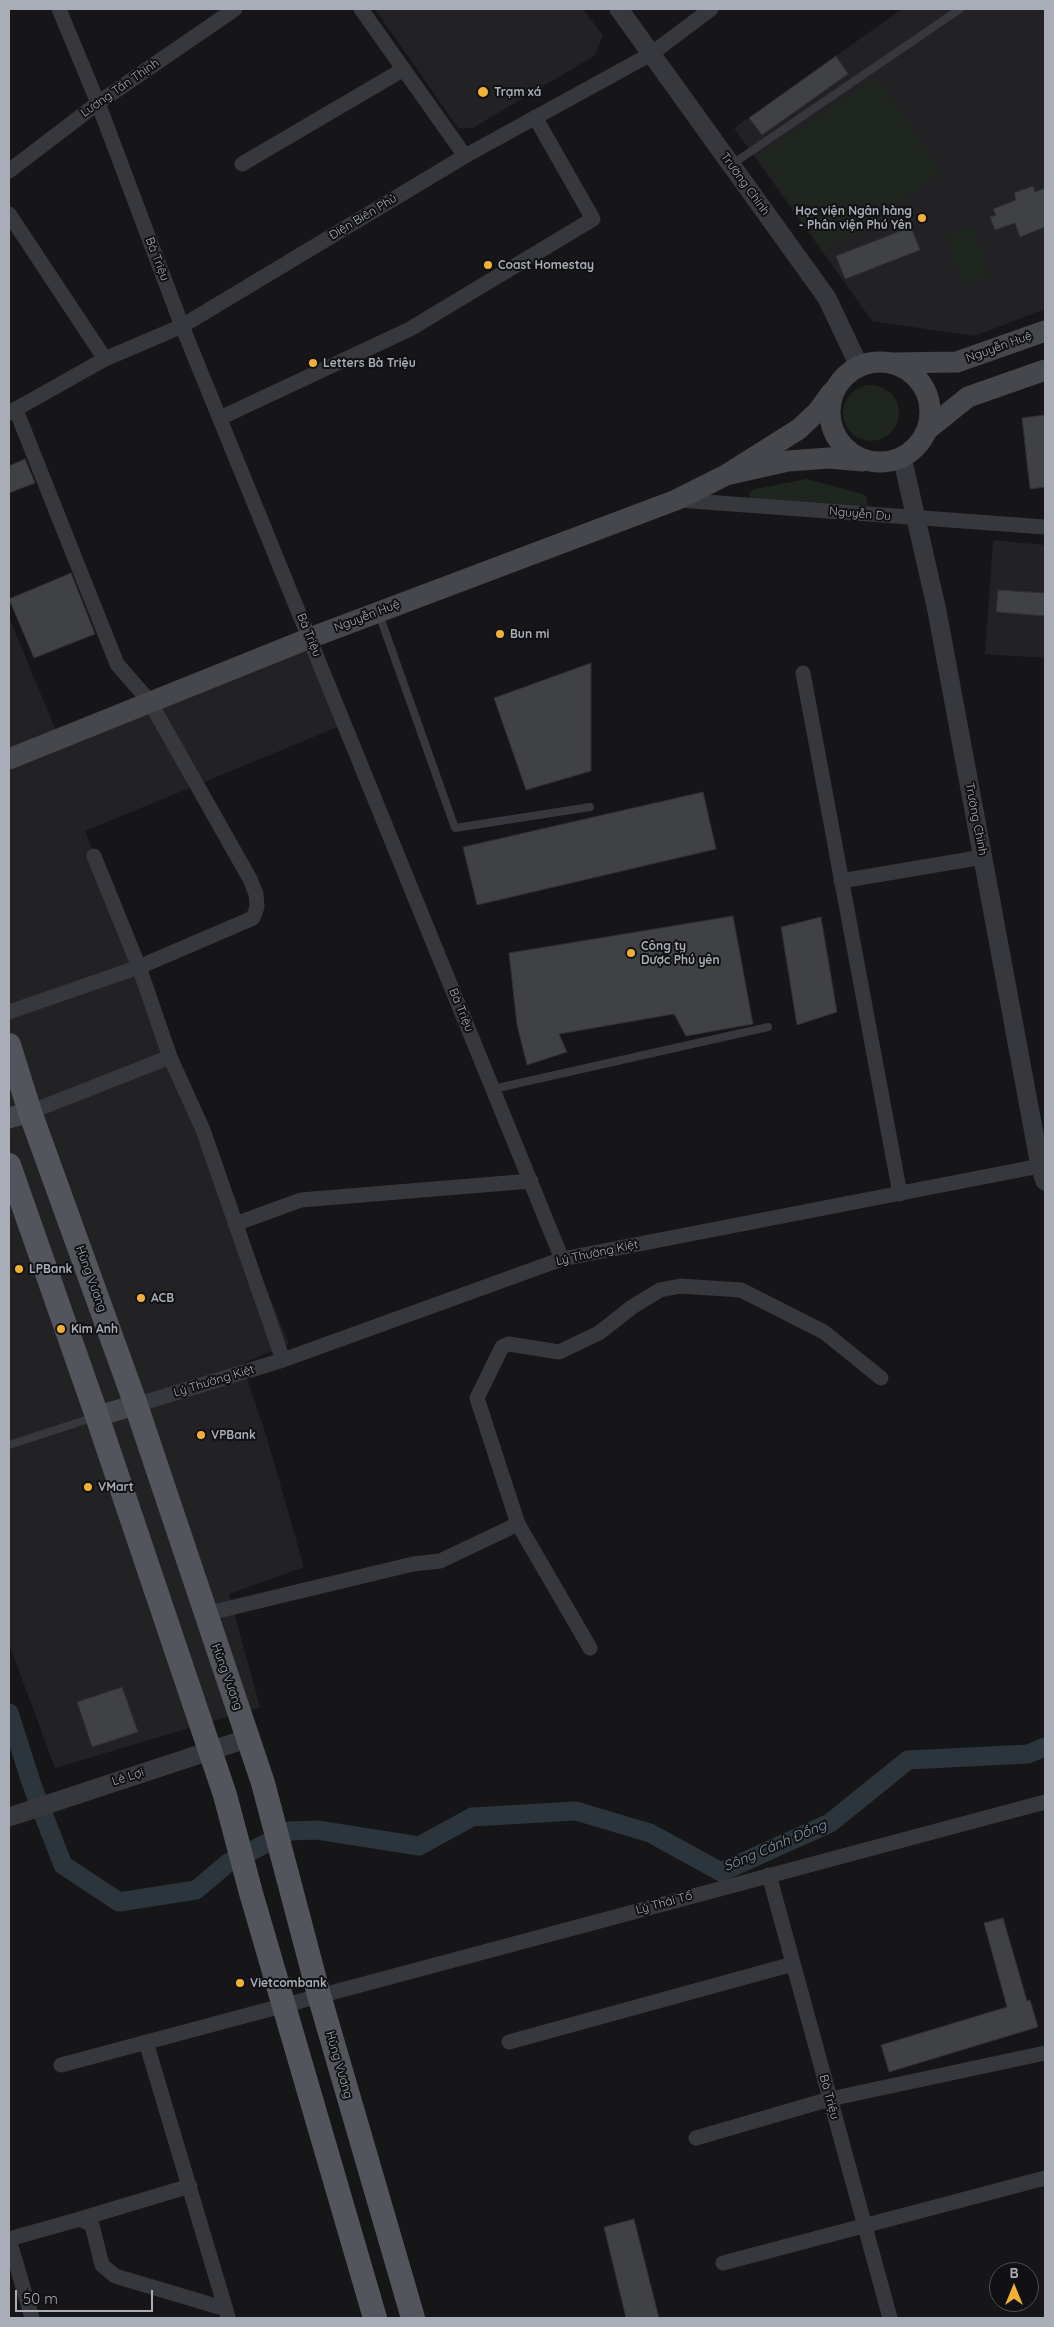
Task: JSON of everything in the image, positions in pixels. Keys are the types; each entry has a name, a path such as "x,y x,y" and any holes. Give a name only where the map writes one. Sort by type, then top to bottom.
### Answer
{"main road":[{"name":"Nguyễn Huệ","path":"893,363 957,362 1045,330"},
{"path":"875,362 893,363 908,370 921,382 928,397 931,414 927,430 921,442 902,458 887,462 829,458 788,461 726,475 799,429 818,411 846,375 859,366 875,362"},
{"path":"927,430 968,397 1045,370"},
{"path":"836,388 830,410 834,433 843,447 856,456 870,462"},
{"name":"Nguyễn Huệ","path":"9,759 310,638 676,500 726,475"},
{"name":"Hùng Vương","path":"9,1045 20,1115 136,1405 204,1614 264,1783 319,1995 413,2318"},
{"path":"9,1165 226,1795 251,1894 375,2318"},
{"path":"97,1416 136,1405"}],"street":[{"name":"Bà Triệu","path":"59,9 98,103 182,326 562,1259"},
{"name":"Lương Tấn Thịnh","path":"9,171 98,103 235,9"},
{"path":"361,9 465,156"},
{"name":"Trường Chinh","path":"619,9 827,298 859,366"},
{"name":"Điện Biên Phủ","path":"12,411 105,359 182,326 465,156 652,54 711,9"},
{"path":"242,164 404,69"},
{"path":"220,418 410,329 593,219 535,117"},
{"path":"9,214 105,359"},
{"path":"9,1012 139,967 253,918 258,907 250,879 150,702 117,664 12,411"},
{"name":"Trường Chinh","path":"902,458 937,611 1044,1170"},
{"name":"Nguyễn Du","path":"676,500 1045,527"},
{"path":"803,673 900,1194"},
{"path":"94,856 139,967 170,1057 203,1130 284,1360"},
{"path":"841,881 983,857"},
{"path":"20,1115 170,1057"},
{"name":"Lý Thường Kiệt","path":"136,1405 284,1360 562,1259 900,1194 1044,1170"},
{"path":"235,1224 301,1200 531,1181"},
{"path":"590,1648 518,1524 478,1398 502,1347 510,1344 559,1352 599,1333 632,1307 660,1290 680,1286 740,1290 824,1332 881,1378"},
{"path":"204,1614 413,1564 440,1561 518,1524"},
{"name":"Lê Lợi","path":"9,1817 249,1738"},
{"name":"Lý Thái Tổ","path":"61,2065 283,2004 1045,1802"},
{"name":"Bà Triệu","path":"769,1875 890,2318"},
{"path":"510,2042 793,1964"},
{"path":"146,2042 227,2314"},
{"path":"696,2138 830,2099 1045,2053"},
{"path":"723,2263 864,2224 1045,2178"},
{"path":"32,2318 9,2239 190,2186"},
{"path":"80,2218 92,2225 102,2265 115,2276 227,2314"}],"lane":[{"path":"731,165 960,9"},
{"path":"378,612 455,828 590,807"},
{"path":"493,1089 768,1027"},
{"path":"9,1446 97,1416"}],"shaded area":[{"name":"Trạm xá","path":"375,9 583,9 603,36 594,56 473,128 458,128"},
{"name":"Học viện Ngân hàng - Phân viện Phú Yên","path":"902,9 1045,9 1045,309 975,336 872,321 734,128"},
{"path":"877,77 942,172 824,252 759,156"},
{"path":"972,227 990,276 964,285 946,236"},
{"path":"865,385 877,385 891,393 899,407 897,424 891,433 877,441 865,441 855,436 848,429 843,419 843,407 848,397 855,390"},
{"path":"807,479 862,494 866,496 868,505 863,510 753,500 749,496 750,492 755,489"},
{"path":"993,540 1045,545 1045,658 985,654"},
{"path":"9,617 59,738 310,638 345,724 85,831 289,1344 242,1364 267,1438 304,1567 229,1594 260,1707 55,1768 9,1644"}],"building":[{"path":"836,56 848,74 762,135 749,118"},
{"path":"1033,186 1035,192 1045,188 1045,227 1020,237 1015,223 995,230 990,217 996,215 993,209 1016,200 1014,193"},
{"path":"911,227 920,250 845,279 836,256"},
{"path":"1045,415 1045,487 1030,489 1022,418"},
{"path":"25,459 35,483 9,493 9,466"},
{"path":"71,573 95,634 34,658 9,599"},
{"path":"998,590 1045,593 1045,616 996,612"},
{"path":"591,663 591,771 526,790 494,698"},
{"path":"703,792 716,849 477,905 463,847"},
{"path":"733,916 753,1024 686,1036 674,1014 559,1034 567,1052 527,1065 517,1025 509,953"},
{"path":"821,917 837,1012 797,1025 781,927"},
{"path":"122,1687 138,1732 92,1747 77,1702"},
{"path":"1003,1918 1027,2001 1030,2000 1038,2027 889,2072 881,2045 1007,2007 984,1923"},
{"path":"634,2219 659,2318 626,2318 604,2227"}],"waterway":[{"name":"Sông Cánh Đồng","path":"9,1713 32,1785 63,1865 119,1902 196,1890 228,1863 290,1831 317,1830 419,1846 472,1817 576,1811 650,1833 721,1872 830,1823 908,1760 1028,1754 1045,1747"}],"place":[{"name":"Trạm xá","path":"483,92"},
{"name":"Học viện Ngân hàng - Phân viện Phú Yên","path":"922,218"},
{"name":"Coast Homestay","path":"488,265"},
{"name":"Letters Bà Triệu","path":"313,363"},
{"name":"Bun mi","path":"500,634"},
{"name":"Công ty Dược Phú yên","path":"631,953"},
{"name":"LPBank","path":"19,1269"},
{"name":"ACB","path":"141,1298"},
{"name":"Kim Anh","path":"61,1329"},
{"name":"VPBank","path":"201,1435"},
{"name":"VMart","path":"88,1487"},
{"name":"Vietcombank","path":"240,1983"}]}
